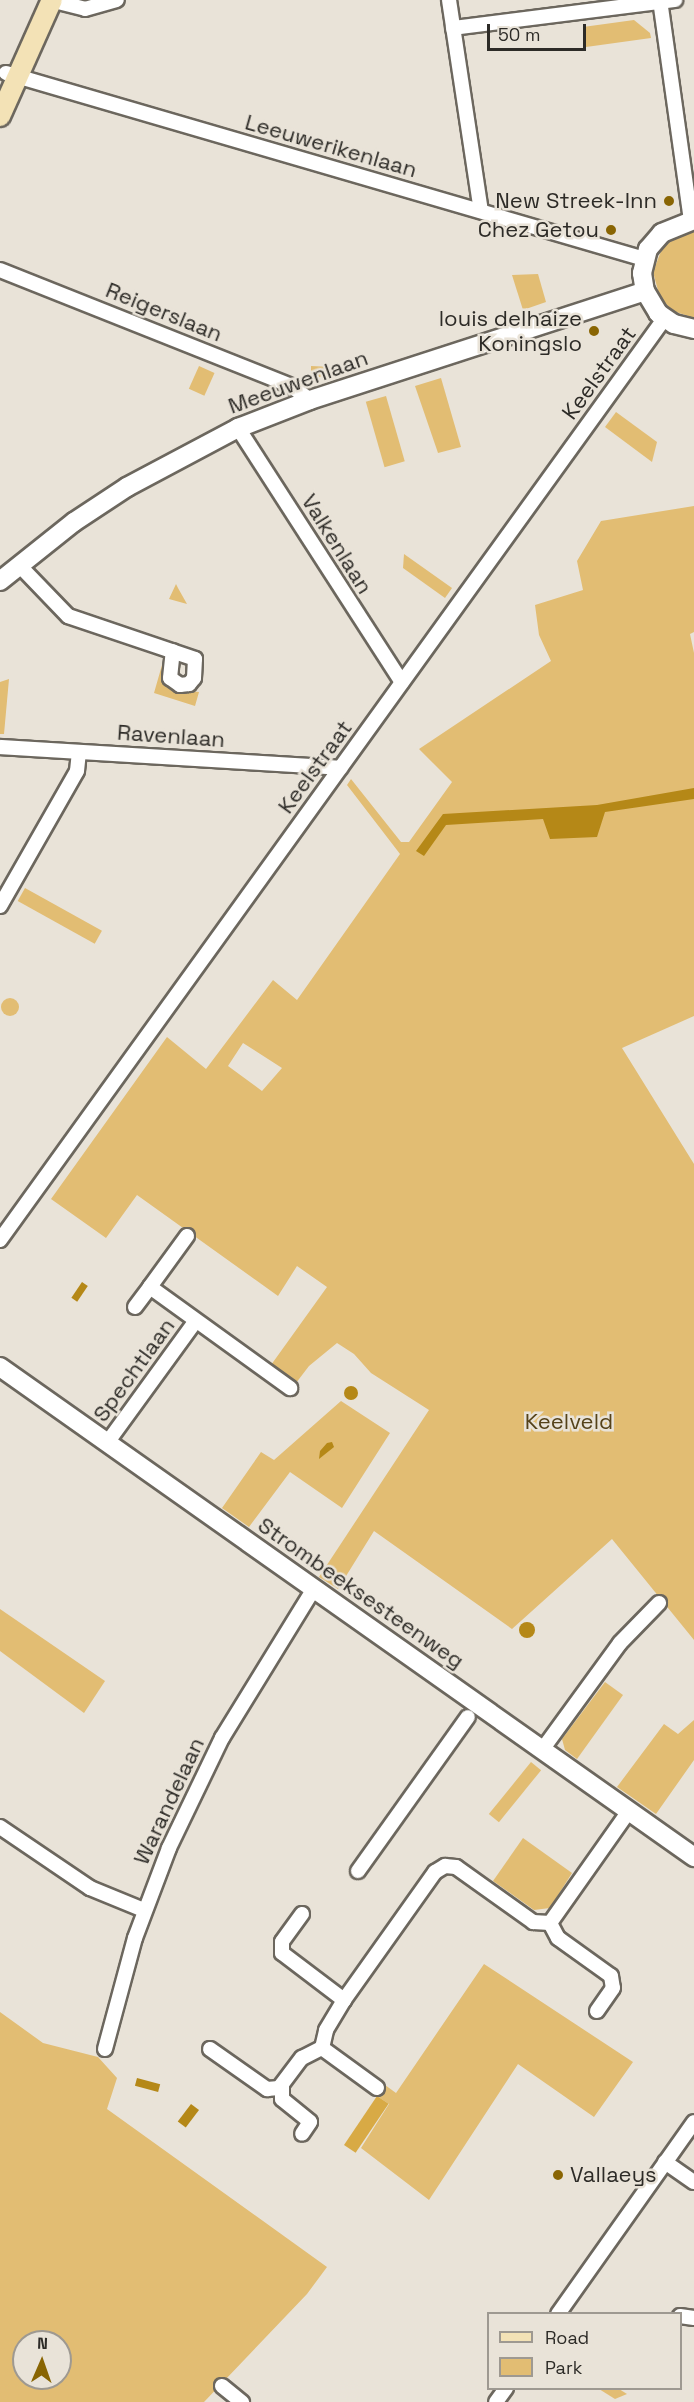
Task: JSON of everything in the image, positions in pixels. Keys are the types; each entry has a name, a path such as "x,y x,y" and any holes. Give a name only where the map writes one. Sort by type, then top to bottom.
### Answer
{"main road":[{"path":"0,116 8,79 39,0"},
{"path":"8,79 51,0"}],"street":[{"path":"51,0 85,9 117,0"},
{"path":"449,0 481,212"},
{"path":"453,28 675,0"},
{"path":"661,1 692,220 662,233 644,259 645,291 664,319 694,329"},
{"name":"Leeuwerikenlaan","path":"8,79 644,259"},
{"name":"Reigerslaan","path":"0,270 291,386 310,400"},
{"name":"Meeuwenlaan","path":"0,581 127,487 238,428 310,400 645,291"},
{"name":"Keelstraat","path":"0,1240 664,319"},
{"name":"Valkenlaan","path":"238,428 402,682"},
{"path":"19,565 68,616 173,651"},
{"name":"Ravenlaan","path":"0,747 340,768"},
{"path":"0,906 77,771 79,752"},
{"name":"Spechtlaan","path":"135,1307 187,1236"},
{"name":"Spechtlaan","path":"150,1287 195,1322 290,1388"},
{"name":"Spechtlaan","path":"107,1443 195,1322"},
{"name":"Strombeeksesteenweg","path":"0,1367 694,1857"},
{"name":"Warandelaan","path":"105,2049 144,1910 210,1760 313,1590"},
{"path":"542,1750 620,1643 659,1603"},
{"path":"358,1871 468,1717"},
{"path":"550,1923 629,1811"},
{"path":"0,1827 90,1888 144,1910"},
{"path":"322,2049 326,2030 344,2000 440,1868 456,1867 533,1922 550,1923"},
{"path":"302,1914 282,1942 282,1953 344,2000"},
{"path":"550,1923 558,1938 611,1976 613,1988 597,2011"},
{"path":"210,2049 267,2089 282,2085"},
{"path":"302,2134 310,2122 282,2099 282,2085 302,2058 322,2049"},
{"path":"322,2049 377,2088"},
{"path":"559,2312 694,2122"},
{"path":"665,2163 694,2182"},
{"path":"222,2386 242,2402"}],"green space":[{"path":"634,20 650,33 651,38 586,47 583,27"},
{"path":"694,231 694,317 691,317 673,311 660,298 653,272 663,246 678,235"},
{"path":"538,274 546,302 523,310 512,275"},
{"path":"199,366 215,373 204,396 189,389"},
{"path":"311,366 331,367 331,373 311,380"},
{"path":"441,378 461,447 438,453 415,386"},
{"path":"386,396 405,461 385,467 366,402"},
{"path":"616,412 657,442 652,462 605,427"},
{"name":"Keelveld","path":"694,506 694,632 690,634 694,653 694,1016 622,1048 694,1164 694,1640 612,1539 512,1629 374,1531 338,1589 319,1577 429,1410 371,1373 354,1354 337,1343 309,1366 296,1383 271,1365 327,1287 297,1266 278,1296 137,1195 106,1238 51,1199 167,1037 206,1069 273,980 297,1000 400,854 347,785 351,779 401,842 409,842 452,782 419,749 551,661 539,635 535,605 583,590 577,561 601,521","holes":["243,1043 282,1068 262,1091 228,1066"]},
{"path":"404,554 452,588 445,598 403,568"},
{"path":"176,584 178,588 187,604 169,599"},
{"path":"167,664 172,689 199,692 195,706 154,693 162,665"},
{"path":"9,679 4,734 0,734 0,682"},
{"path":"25,888 102,931 95,944 18,901"},
{"path":"10,998 16,1001 19,1007 16,1013 10,1016 4,1013 1,1007 4,1001"},
{"path":"341,1401 390,1433 342,1508 290,1472 249,1527 222,1508 261,1452 274,1460"},
{"path":"0,1609 105,1681 84,1713 0,1651"},
{"path":"605,1682 623,1695 577,1759 565,1750 562,1739"},
{"path":"694,1720 694,1760 656,1814 617,1787 664,1724 678,1734"},
{"path":"531,1762 541,1770 499,1822 489,1814"},
{"path":"523,1838 572,1873 550,1908 534,1910 493,1881"},
{"path":"484,1964 633,2062 594,2117 518,2064 429,2200 361,2148 389,2104 377,2096 385,2085 396,2093"},
{"path":"0,2012 43,2043 98,2057 117,2078 107,2109 327,2267 307,2294 204,2402 0,2402"},
{"path":"601,2390 621,2390 627,2394 615,2399"}],"shaded area":[{"path":"694,788 694,799 605,812 597,837 550,839 543,819 446,825 424,856 416,851 443,814 597,805"},
{"path":"82,1282 88,1286 77,1302 71,1298"},
{"path":"351,1386 356,1388 358,1393 356,1398 351,1400 346,1398 344,1393 346,1388"},
{"path":"332,1442 334,1447 319,1459 320,1451 327,1443"},
{"path":"527,1622 535,1630 527,1638 519,1630"},
{"path":"137,2078 160,2084 158,2092 135,2086"},
{"path":"377,2096 389,2104 356,2153 344,2145"},
{"path":"191,2104 199,2110 186,2128 178,2122"}],"place":[{"name":"New Streek-Inn","path":"669,201"},
{"name":"Chez Getou","path":"611,230"},
{"name":"louis delhaize Koningslo","path":"594,331"},
{"name":"Vallaeys","path":"558,2175"}]}
